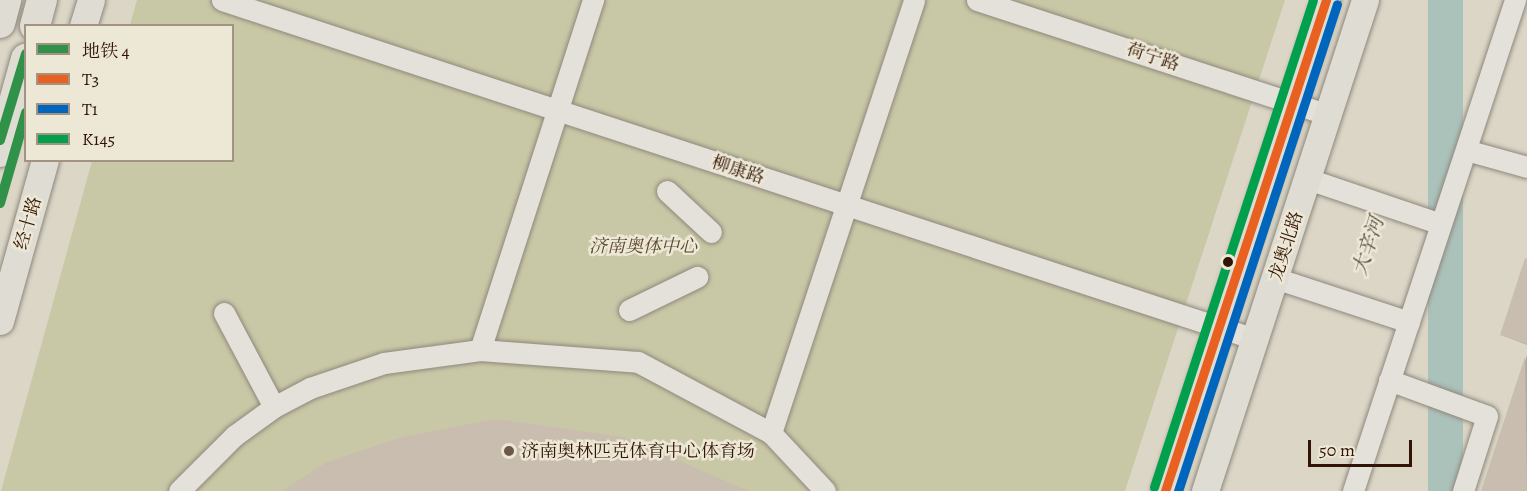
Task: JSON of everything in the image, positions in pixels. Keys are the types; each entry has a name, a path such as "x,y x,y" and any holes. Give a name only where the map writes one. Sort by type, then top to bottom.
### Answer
{"highway":[{"path":"0,23 6,0"},
{"path":"36,24 42,0"},
{"path":"0,152 24,66"}],"main road":[{"path":"84,24 91,0"},
{"path":"1165,491 1326,0"},
{"name":"龙奥北路","path":"1205,491 1365,0"},
{"name":"经十路","path":"0,321 44,162"}],"street":[{"name":"柳康路","path":"222,0 1255,339"},
{"path":"480,350 593,0"},
{"path":"771,433 844,204 914,0"},
{"name":"荷宁路","path":"977,0 1328,115"},
{"path":"1353,491 1515,0"},
{"path":"1466,150 1527,167"},
{"path":"1308,179 1441,224"},
{"path":"667,191 710,231"},
{"path":"628,310 694,278"},
{"path":"1275,278 1409,322"},
{"path":"224,313 274,407"},
{"path":"179,491 234,436 274,407 310,388 384,363 480,350 638,362 771,433 825,491"},
{"path":"1389,380 1487,416 1463,491"}],"green space":[{"name":"济南奥体中心","path":"137,0 1285,0 1125,491 1,491 92,162 234,162 234,24 130,24"}],"water":[{"path":"1428,0 1463,0 1463,491 1428,491"}],"building":[{"path":"1525,258 1527,259 1527,344 1500,335"},
{"path":"1525,357 1527,491 1481,491"},
{"name":"济南奥林匹克体育中心体育场","path":"495,419 624,437 749,491 282,491 325,463 398,438"}],"metro line":[{"name":"4","path":"0,140 24,61"},
{"name":"4","path":"0,203 24,120"}],"transit line":[{"name":"K145","path":"1154,487 1313,0"},
{"name":"T3","path":"1165,491 1326,0"},
{"name":"T1","path":"1178,491 1337,4"}],"place":[{"name":"济南奥林匹克体育中心体育场","path":"509,451"}],"water label":[{"name":"大辛河","path":"1368,246"}]}
